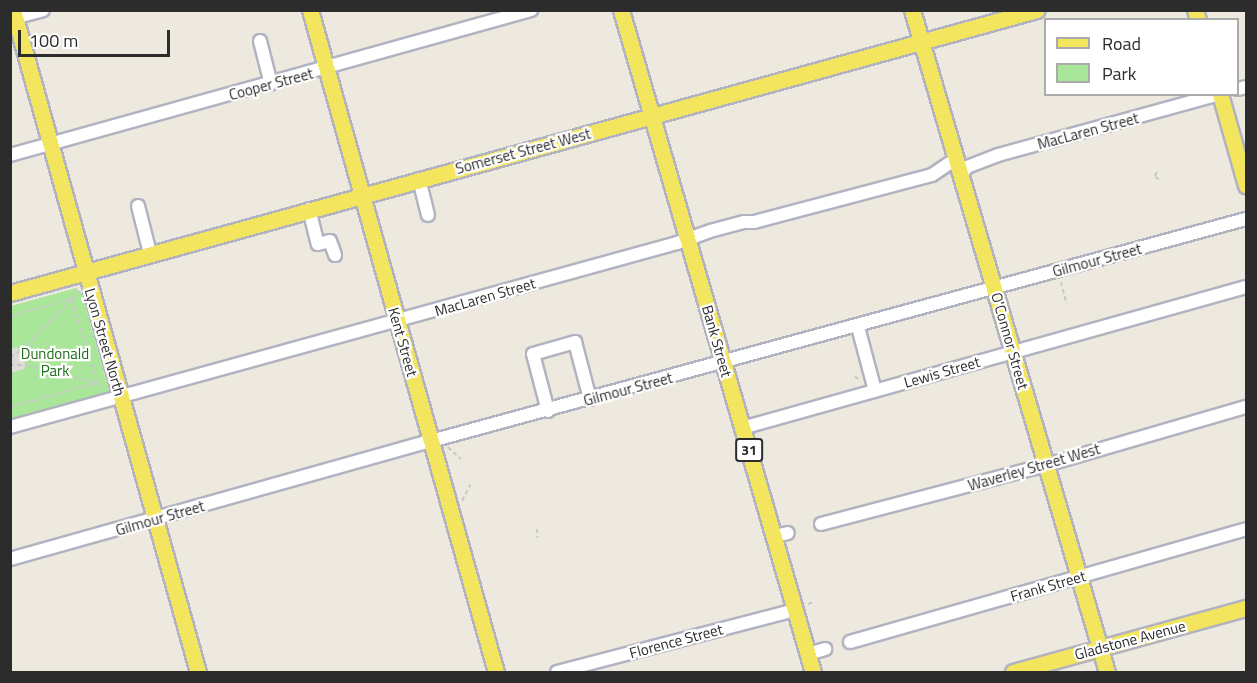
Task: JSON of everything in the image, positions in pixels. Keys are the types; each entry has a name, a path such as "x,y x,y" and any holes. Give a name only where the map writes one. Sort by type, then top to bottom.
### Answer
{"main road":[{"name":"Kent Street","path":"310,10 496,672"},
{"name":"Bank Street","path":"621,10 742,428 781,535 801,607 813,672"},
{"name":"O'Connor Street","path":"912,10 1107,672"},
{"name":"Somerset Street West","path":"10,293 1037,10"},
{"name":"Lyon Street North","path":"13,16 85,272 115,395 198,672"},
{"path":"1221,96 1246,185"},
{"name":"Gladstone Avenue","path":"1013,672 1246,608"}],"street":[{"path":"13,16 43,10"},
{"name":"Cooper Street","path":"10,155 531,10"},
{"path":"260,41 271,84"},
{"name":"MacLaren Street","path":"961,175 967,167 998,155 1213,96"},
{"name":"MacLaren Street","path":"10,427 115,395 397,321 688,240 710,231 744,222 754,222 932,175 956,159"},
{"path":"419,179 428,215"},
{"path":"138,206 150,253"},
{"path":"309,210 318,244 330,241 335,255"},
{"name":"Gilmour Street","path":"10,560 431,441 723,364 1246,219"},
{"name":"Lewis Street","path":"742,428 1246,287"},
{"path":"858,327 875,391"},
{"path":"548,411 533,354 575,342 590,399"},
{"name":"Waverley Street West","path":"821,524 1046,465 1246,407"},
{"name":"Frank Street","path":"850,642 1246,529"},
{"name":"Florence Street","path":"557,672 801,607"},
{"path":"808,654 825,649"}],"path":[{"path":"1158,172 1155,177 1161,180"},
{"path":"1058,270 1067,304"},
{"path":"10,357 21,351 72,299 78,286"},
{"path":"72,299 97,383"},
{"path":"10,316 72,299"},
{"path":"10,364 26,365 97,383 115,395"},
{"path":"14,413 11,406 97,383"},
{"path":"447,447 461,459"},
{"path":"461,501 470,485"},
{"path":"537,529 538,538"},
{"path":"801,607 813,602"}],"green space":[{"name":"Dundonald Park","path":"76,288 82,293 109,390 108,394 11,420 11,306"}],"shaded area":[{"path":"17,347 26,365 24,369 11,373 11,349"}]}
